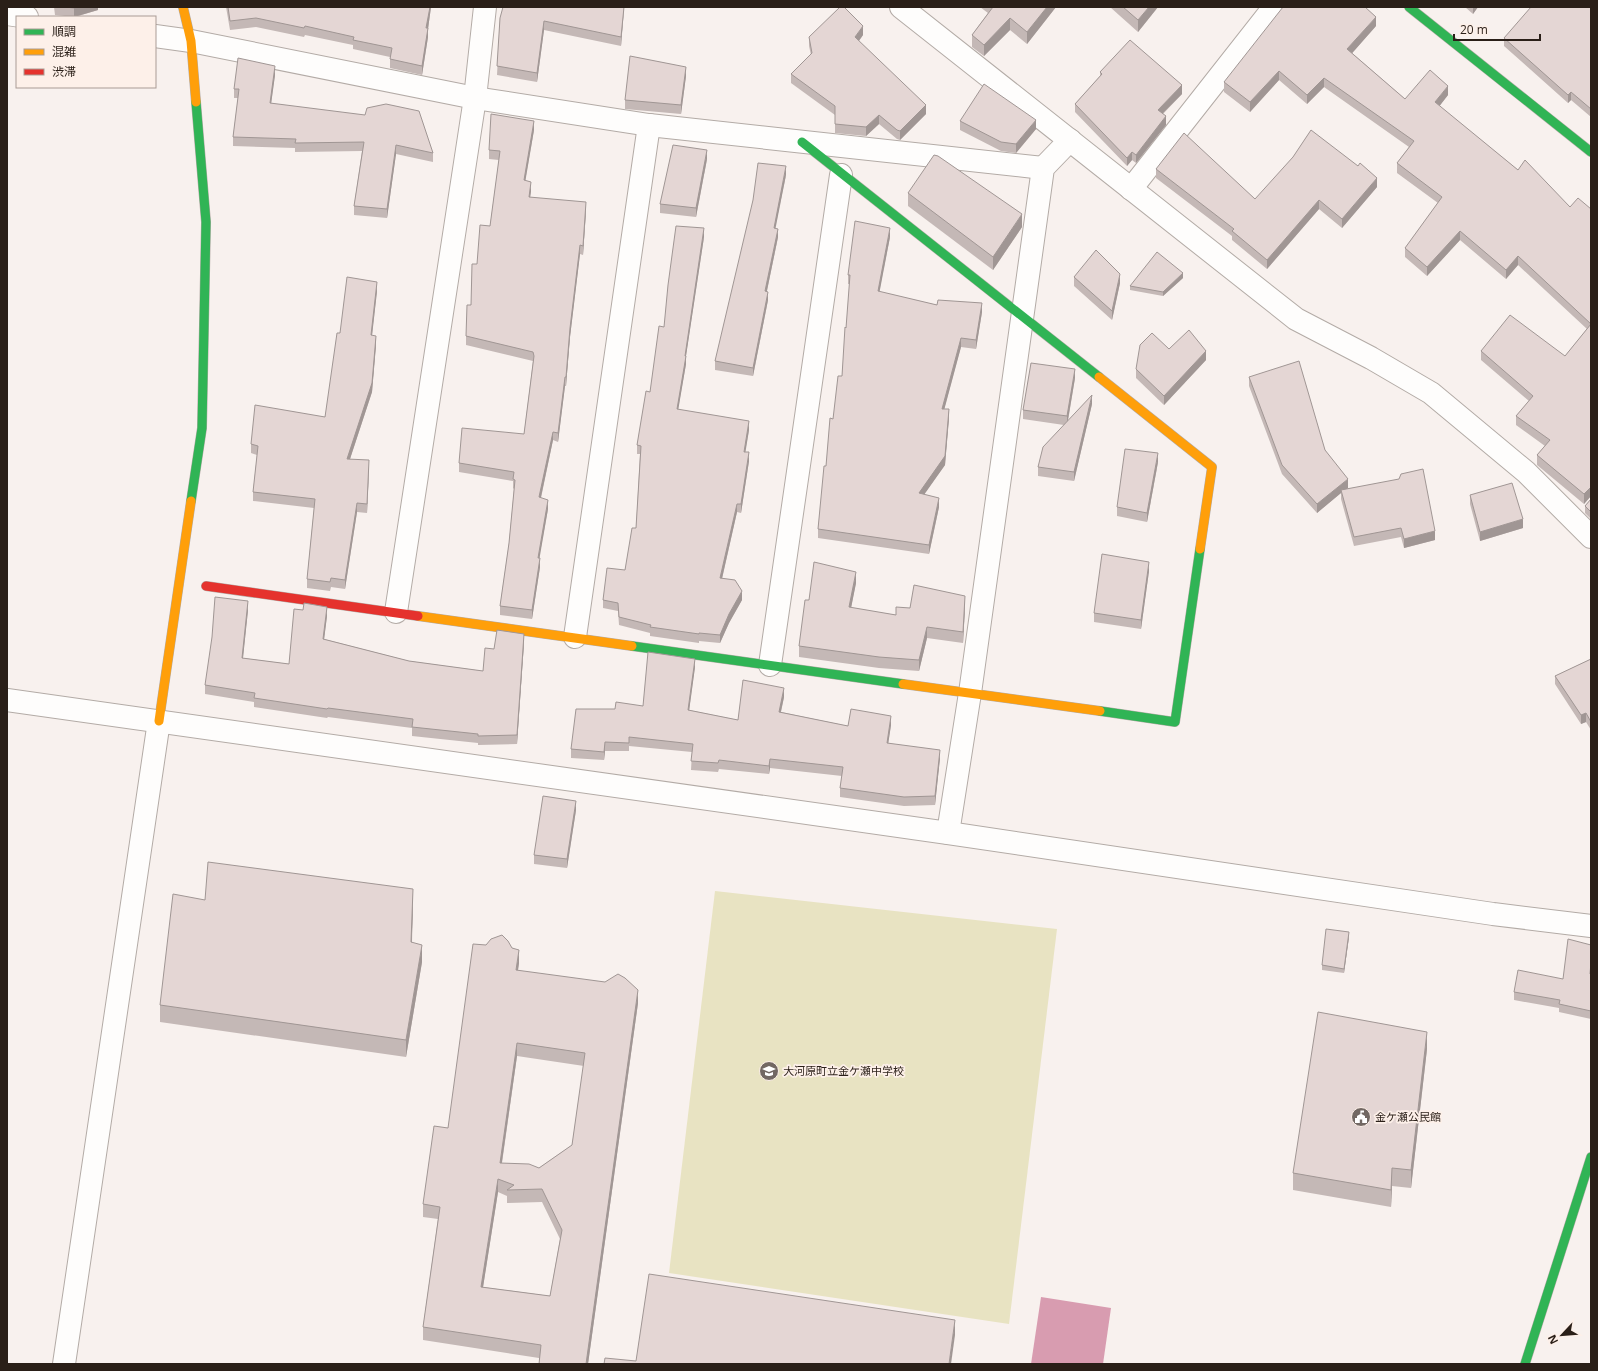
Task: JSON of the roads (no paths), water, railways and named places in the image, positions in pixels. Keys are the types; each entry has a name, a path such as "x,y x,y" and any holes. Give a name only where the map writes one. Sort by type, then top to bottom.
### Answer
{"street":[{"path":"64,1364 202,428 206,222 191,42 183,7"},
{"path":"396,612 474,98 485,7"},
{"path":"901,7 1296,319 1370,358 1431,393 1526,472 1591,538"},
{"path":"1131,189 1274,7"},
{"path":"1409,7 1591,152"},
{"path":"7,14 20,16"},
{"path":"156,36 474,98 649,125 1043,168"},
{"path":"575,637 649,125"},
{"path":"948,833 970,693 1043,168 1070,140"},
{"path":"206,586 1176,722 1212,467 802,142"},
{"path":"770,665 842,175"},
{"path":"7,700 948,833 1493,914 1591,926"},
{"path":"1526,1364 1591,1157"}],"place":[{"name":"大河原町立金ケ瀬中学校","path":"769,1071"},
{"name":"金ケ瀬公民館","path":"1361,1117"}]}
